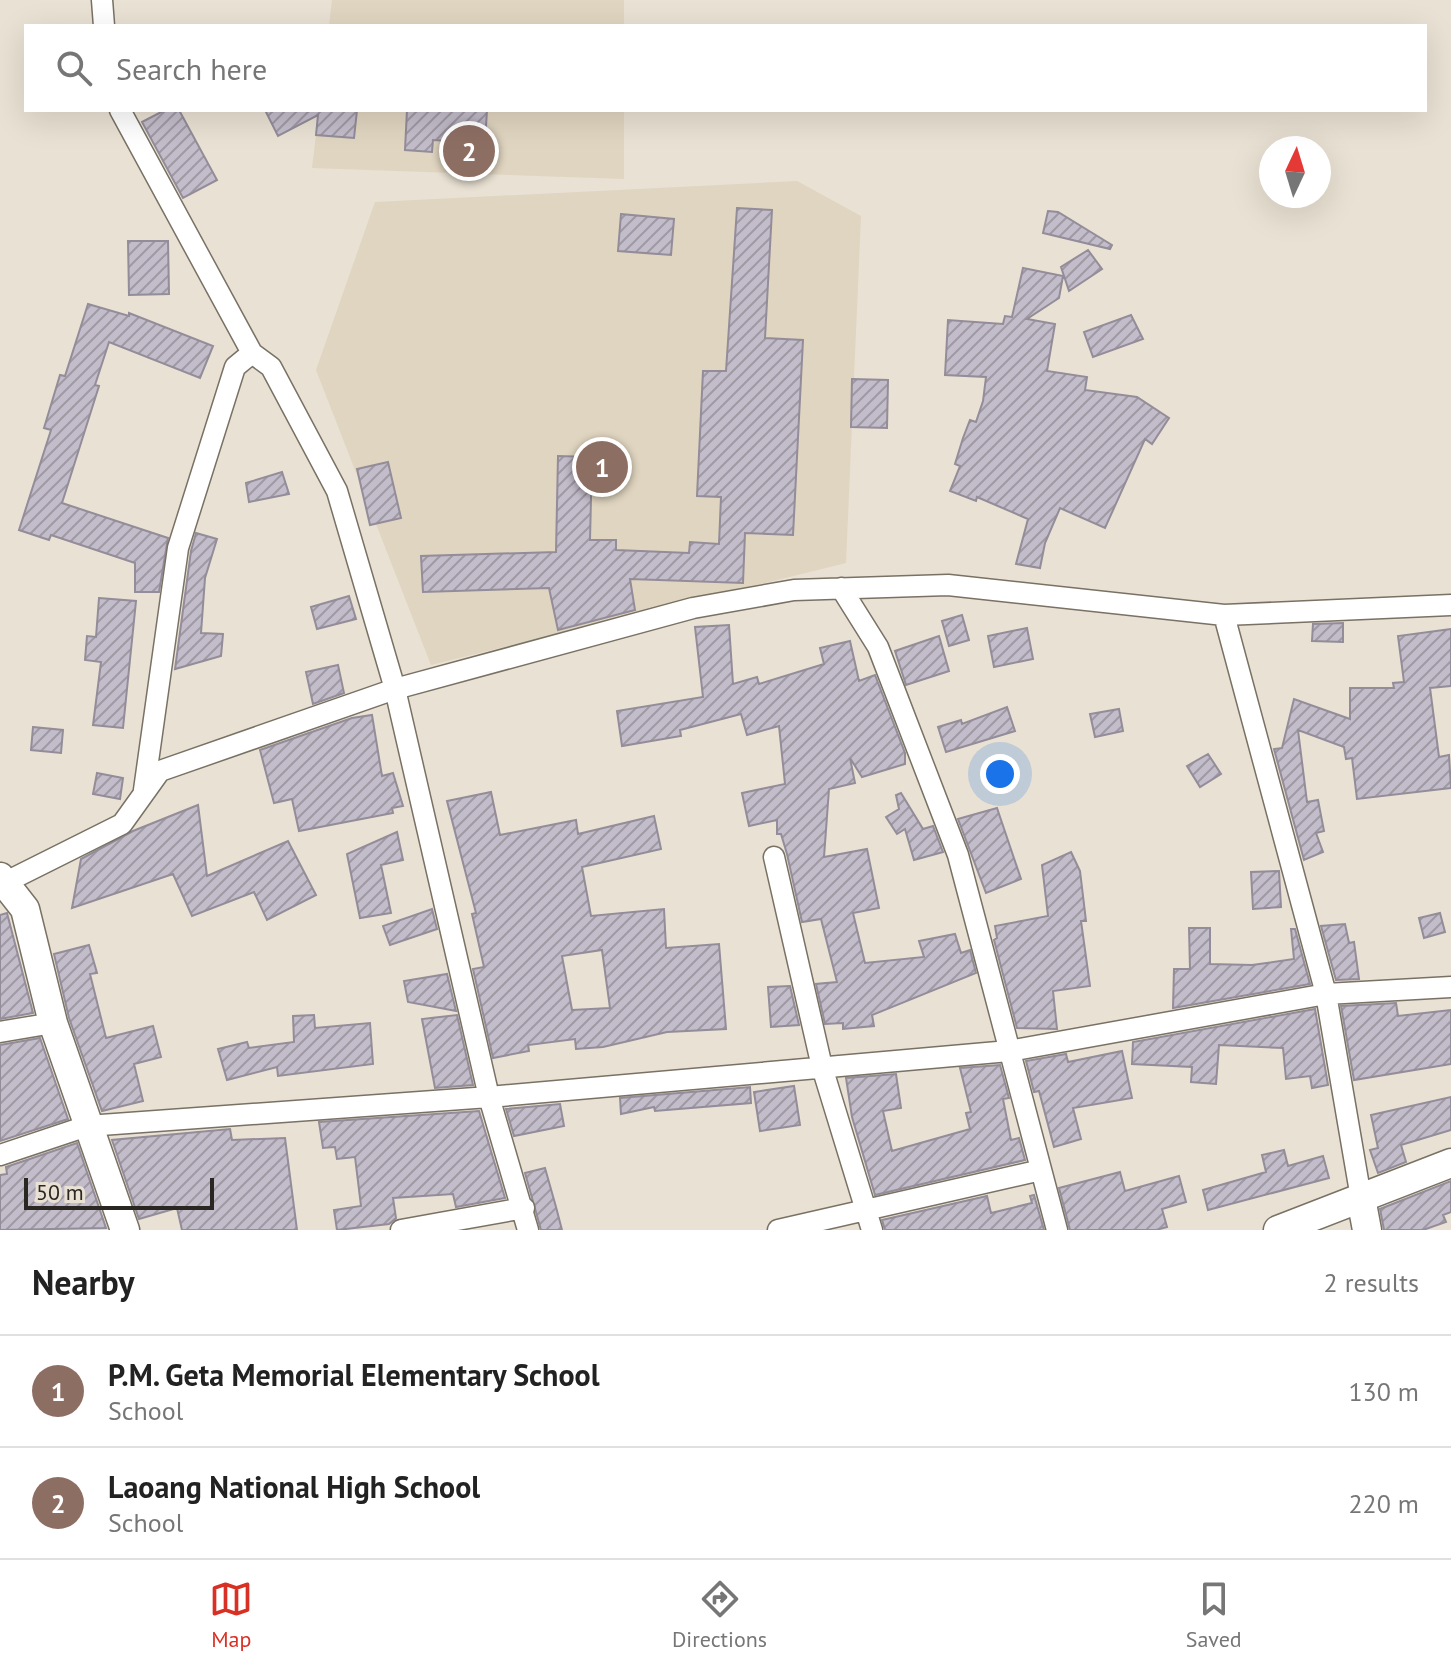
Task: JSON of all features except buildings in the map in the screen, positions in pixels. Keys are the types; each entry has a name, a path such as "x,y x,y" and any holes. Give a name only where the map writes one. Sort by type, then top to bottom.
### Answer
{"street":[{"path":"102,0 104,24"},
{"path":"121,112 252,353 271,367 337,491 395,689 489,1097 528,1230"},
{"path":"143,792 178,548 235,367 252,353"},
{"path":"125,1230 53,1023 25,909 3,880 122,824 160,771 395,689 693,608 794,590 948,585 1224,615 1451,605"},
{"path":"841,588 878,647 953,841 1057,1230"},
{"path":"1224,615 1326,994 1367,1230"},
{"path":"774,857 822,1067 872,1230"},
{"path":"0,1155 87,1126 489,1097 1009,1051 1326,994 1451,987"},
{"path":"0,1032 53,1023"},
{"path":"1278,1230 1451,1163"},
{"path":"778,1230 1041,1170"},
{"path":"401,1230 524,1208"}],"shaded area":[{"path":"332,0 624,0 624,24 329,24"},
{"path":"319,112 624,112 624,179 312,168"},
{"path":"797,181 861,216 846,563 431,665 316,370 375,202"}],"place":[{"name":"Laoang National High School","path":"469,151"},
{"name":"P.M. Geta Memorial Elementary School","path":"602,467"}]}
